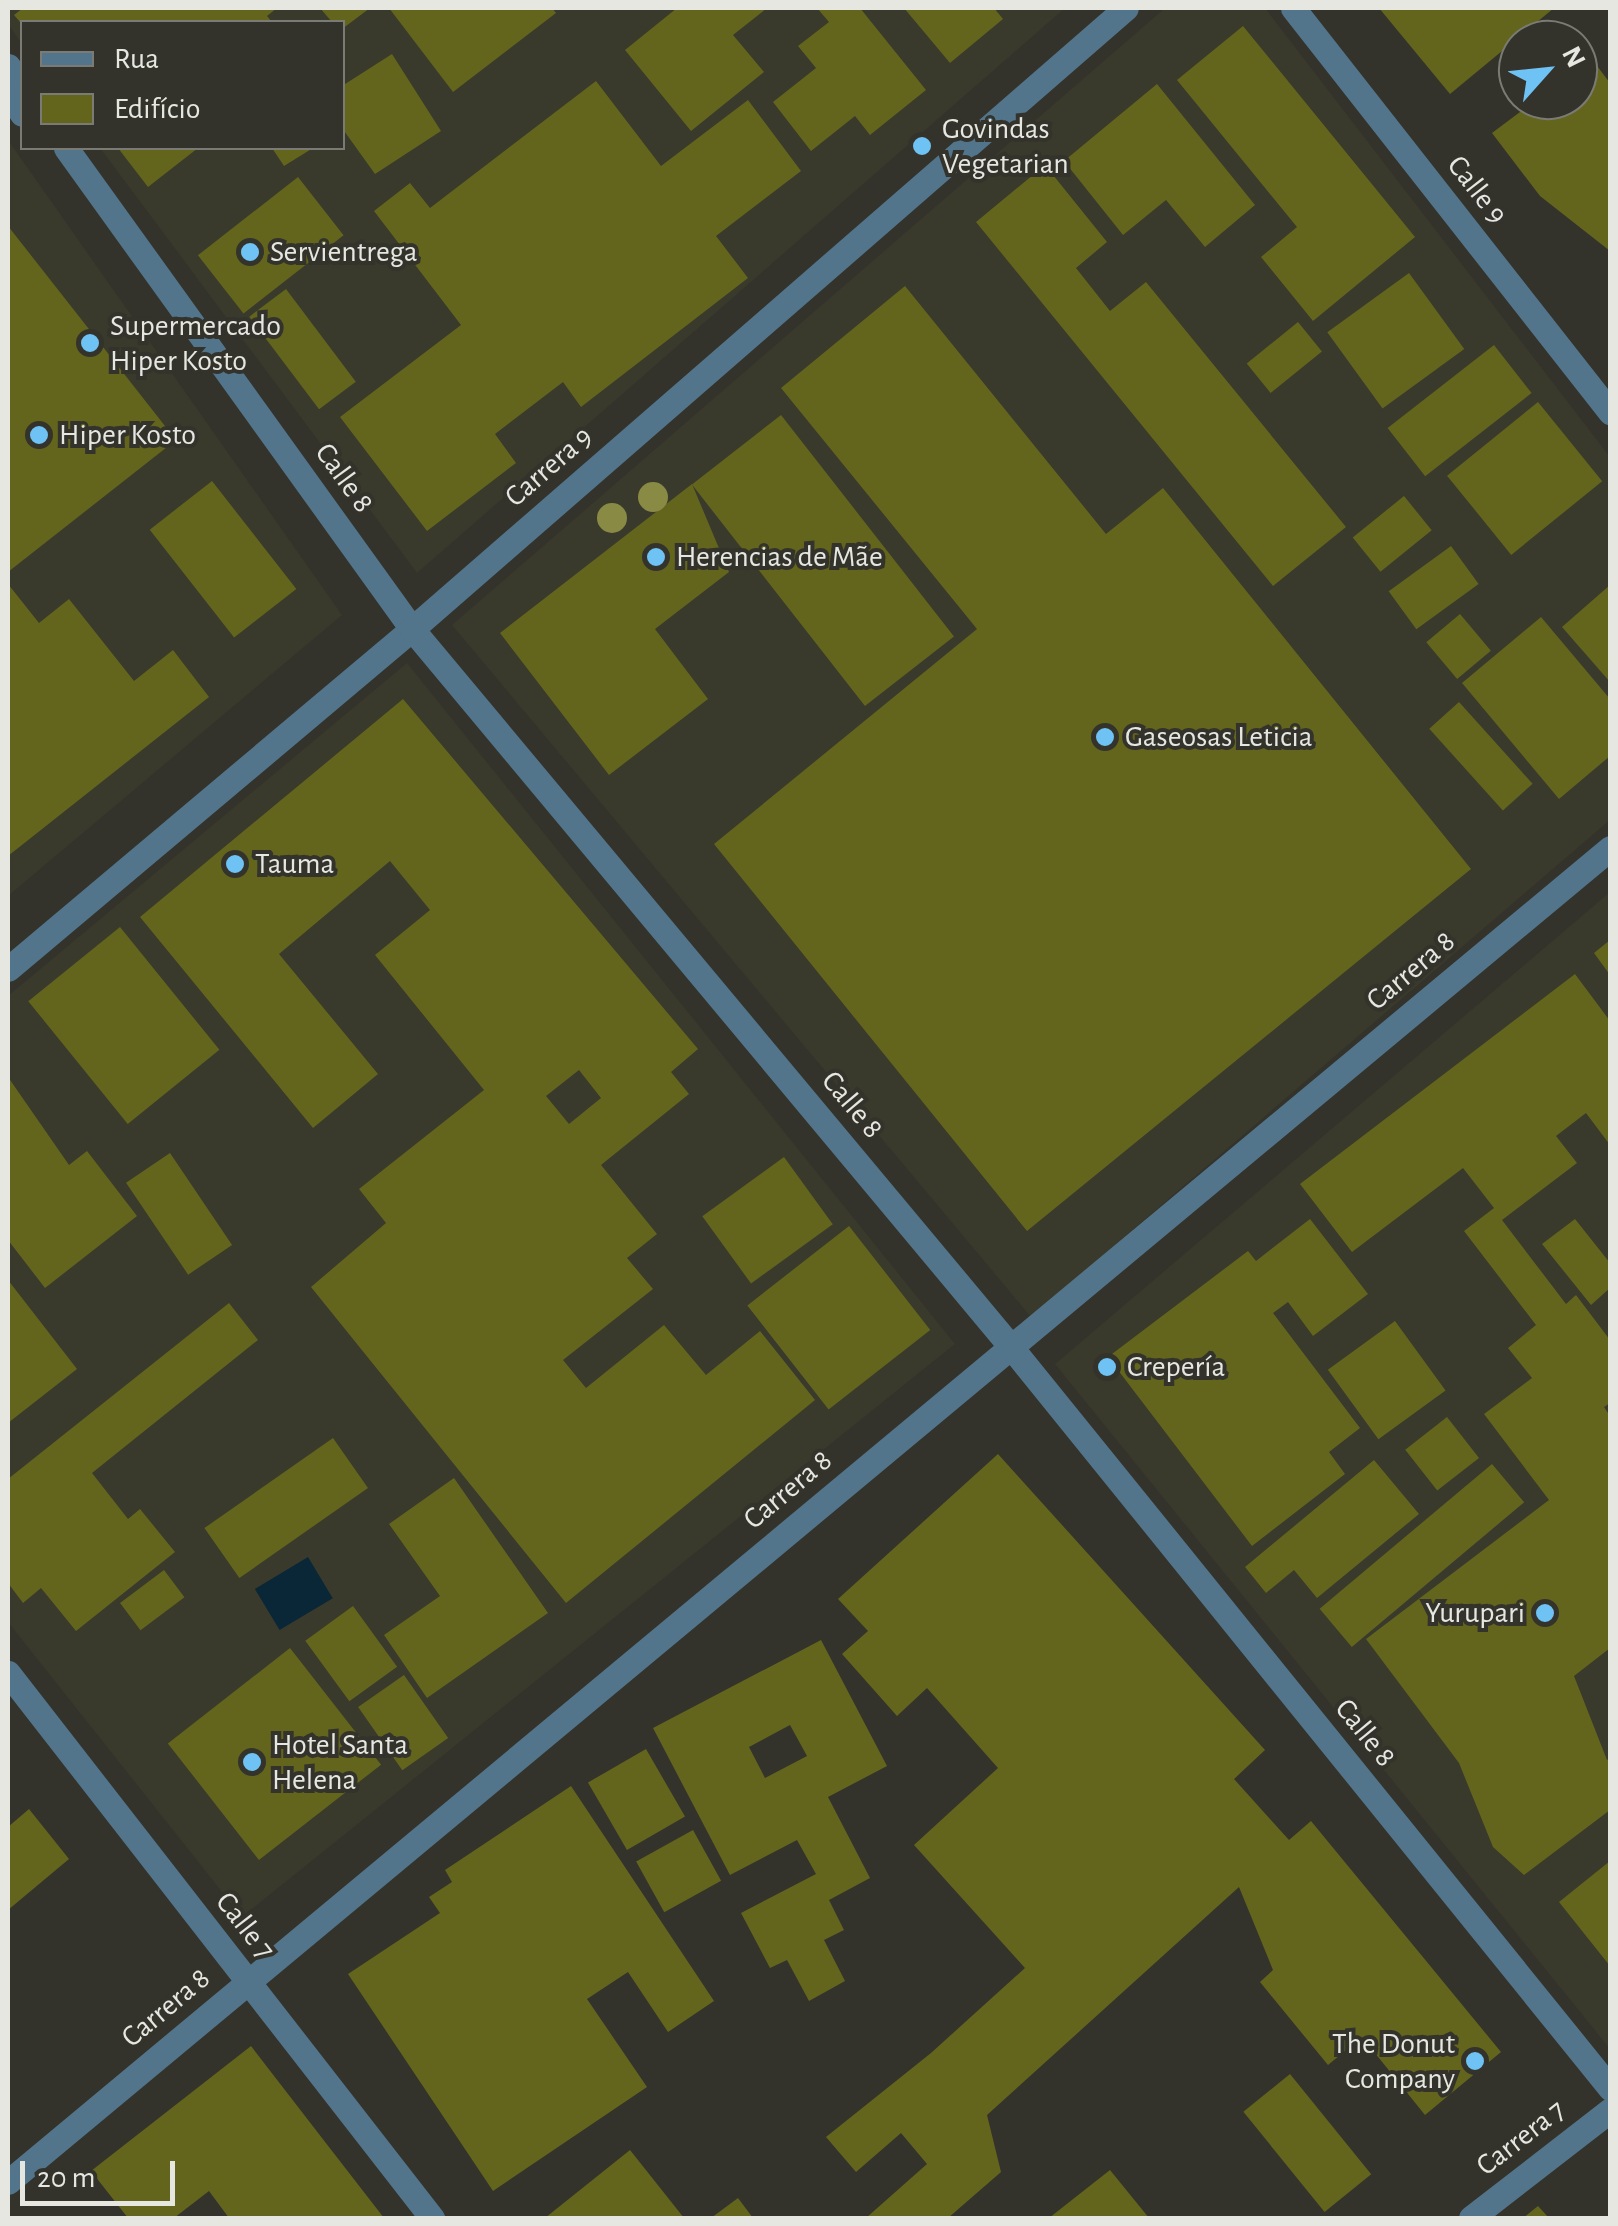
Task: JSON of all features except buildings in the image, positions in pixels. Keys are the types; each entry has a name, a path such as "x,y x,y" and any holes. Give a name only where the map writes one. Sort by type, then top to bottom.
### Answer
{"street":[{"name":"Carrera 9","path":"8,969 406,634 1126,8"},
{"name":"Calle 9","path":"1292,8 1610,412"},
{"path":"47,150 406,634"},
{"name":"Calle 8","path":"67,150 406,634 1011,1347 1610,2088"},
{"name":"Carrera 8","path":"8,2182 1610,848"},
{"name":"Calle 7","path":"8,1673 432,2218"},
{"name":"Carrera 7","path":"1471,2218 1610,2110"}],"shaded area":[{"path":"8,8 1065,8 417,573 101,150 345,150 345,20 20,20 20,41 8,24"},
{"path":"1165,8 1265,8 1610,457 1610,820 1031,1317 452,625"},
{"path":"8,140 342,615 8,896"},
{"path":"407,663 955,1344 242,1917 8,1622 8,996"},
{"path":"1610,892 1610,2049 1055,1364"}],"water":[{"path":"308,1557 333,1598 280,1630 255,1589"}],"place":[{"name":"Govindas Vegetarian","path":"922,146"},
{"name":"Servientrega","path":"250,252"},
{"name":"Supermercado Hiper Kosto","path":"90,343"},
{"name":"Hiper Kosto","path":"39,435"},
{"name":"Herencias de Mãe","path":"656,557"},
{"name":"Gaseosas Leticia","path":"1105,737"},
{"name":"Tauma","path":"235,864"},
{"name":"Crepería","path":"1107,1367"},
{"name":"Yurupari","path":"1545,1613"},
{"name":"Hotel Santa Helena","path":"252,1762"},
{"name":"The Donut Company","path":"1475,2061"}]}
